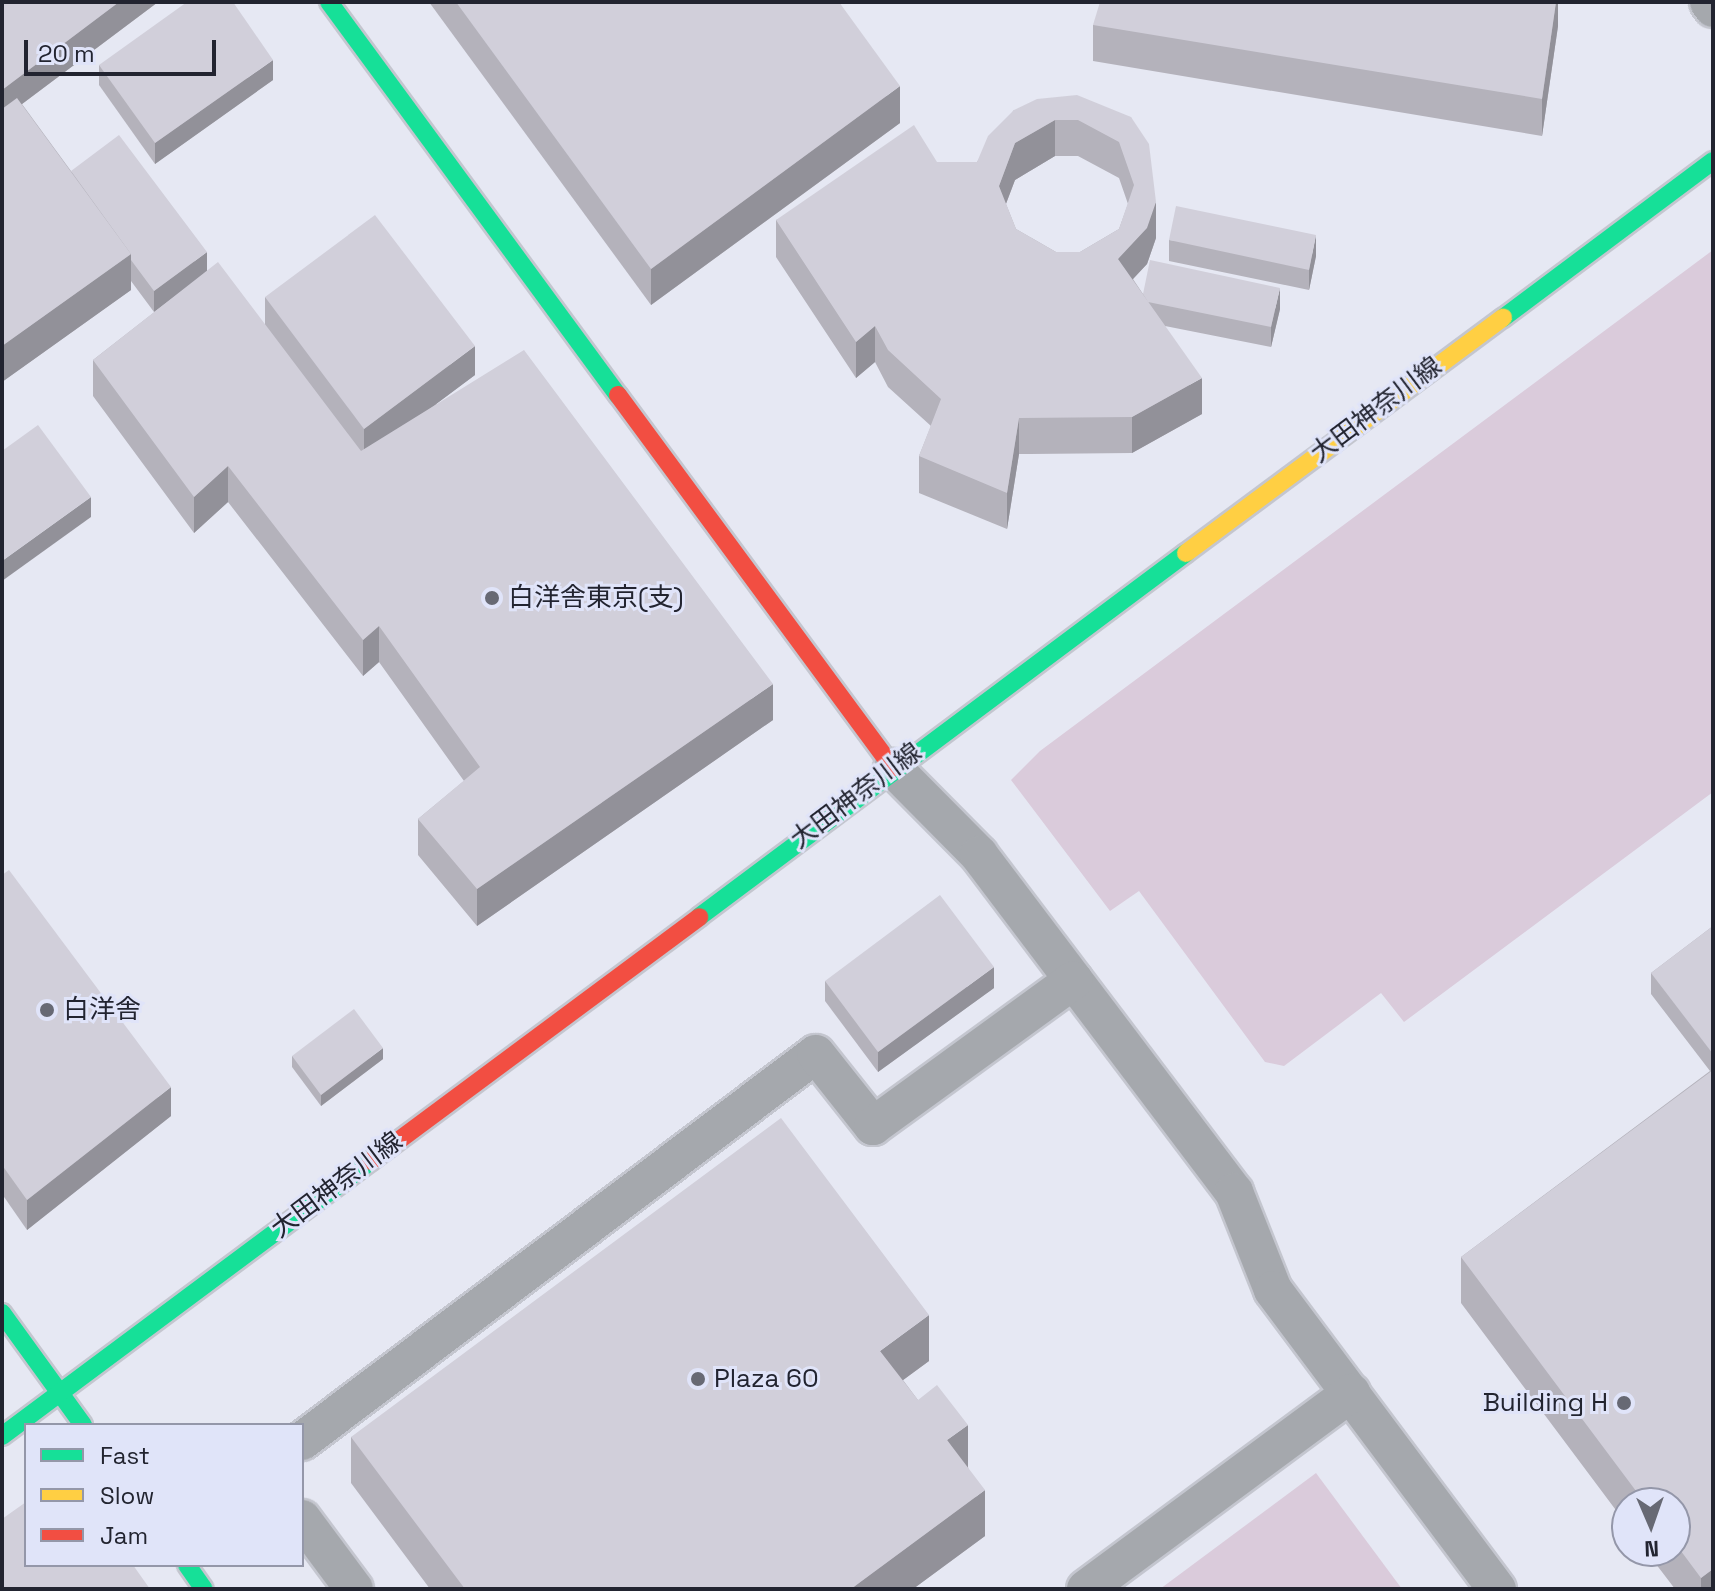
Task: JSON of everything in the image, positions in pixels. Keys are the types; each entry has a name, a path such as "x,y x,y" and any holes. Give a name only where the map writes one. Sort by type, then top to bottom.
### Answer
{"main road":[{"path":"329,2 893,768"},
{"name":"大田神奈川線","path":"2,1436 893,768 1713,161"},
{"path":"2,1313 82,1423"},
{"path":"188,1567 204,1589"}],"lane":[{"path":"1709,2 1713,8"},
{"path":"893,768 979,855 1234,1192 1273,1290 1497,1589"},
{"path":"304,1439 816,1054 873,1126 1074,980"},
{"path":"1086,1589 1351,1393"},
{"path":"304,1522 354,1589"}],"shaded area":[{"path":"1713,250 1713,792 1404,1022 1381,993 1284,1066 1265,1062 1139,891 1110,911 1011,780 1040,751"},
{"path":"1316,1473 1402,1589 1160,1589"}],"building":[{"path":"2,2 119,2 2,90"},
{"path":"187,2 233,2 273,60 155,143 99,65"},
{"path":"456,2 839,2 900,86 651,269"},
{"path":"1100,2 1556,2 1542,99 1093,25"},
{"path":"1077,95 1131,117 1149,144 1156,202 1147,228 1118,259 1202,378 1132,417 1019,418 1007,493 919,456 941,399 888,350 875,326 856,342 776,220 914,125 937,162 977,162 988,136 1014,110 1037,99","holes":["1055,120 1078,120 1119,142 1134,185 1119,229 1080,252 1056,252 1016,229 999,186 1015,143"]},
{"path":"17,98 131,254 2,346 2,109"},
{"path":"119,135 207,252 154,291 71,171"},
{"path":"1176,206 1316,235 1309,270 1169,240"},
{"path":"375,215 475,346 364,429 265,297"},
{"path":"1150,260 1280,288 1271,327 1148,302 1143,294"},
{"name":"白洋舎東京(支)","path":"218,262 361,451 524,350 773,684 477,889 418,819 480,767 379,626 363,640 228,466 194,497 93,360"},
{"path":"38,425 91,497 2,561 2,451"},
{"name":"白洋舎","path":"9,870 171,1087 27,1200 2,1165 2,875"},
{"path":"940,895 994,967 878,1052 825,981"},
{"path":"1713,926 1713,1054 1651,973"},
{"path":"354,1009 383,1048 321,1095 292,1056"},
{"name":"Building H","path":"1713,1070 1713,1569 1701,1578 1691,1565 1691,1487 1633,1487 1461,1257"},
{"name":"Plaza 60","path":"781,1118 929,1315 880,1351 918,1400 937,1385 968,1425 947,1440 985,1490 851,1589 465,1589 351,1437"},
{"path":"24,1503 24,1567 134,1567 150,1589 2,1589 2,1519"}],"traffic: fast":[{"path":"329,2 618,395"},
{"path":"1503,318 1713,161"},
{"path":"699,917 1186,553"},
{"path":"2,1436 371,1161"},
{"path":"2,1313 82,1423"},
{"path":"188,1567 204,1589"}],"traffic: slow":[{"path":"1186,553 1503,318"}],"traffic: jam":[{"path":"618,395 893,768"},
{"path":"371,1161 699,917"}],"place":[{"name":"白洋舎東京(支)","path":"492,598"},
{"name":"白洋舎","path":"47,1010"},
{"name":"Plaza 60","path":"698,1379"},
{"name":"Building H","path":"1624,1403"}]}
